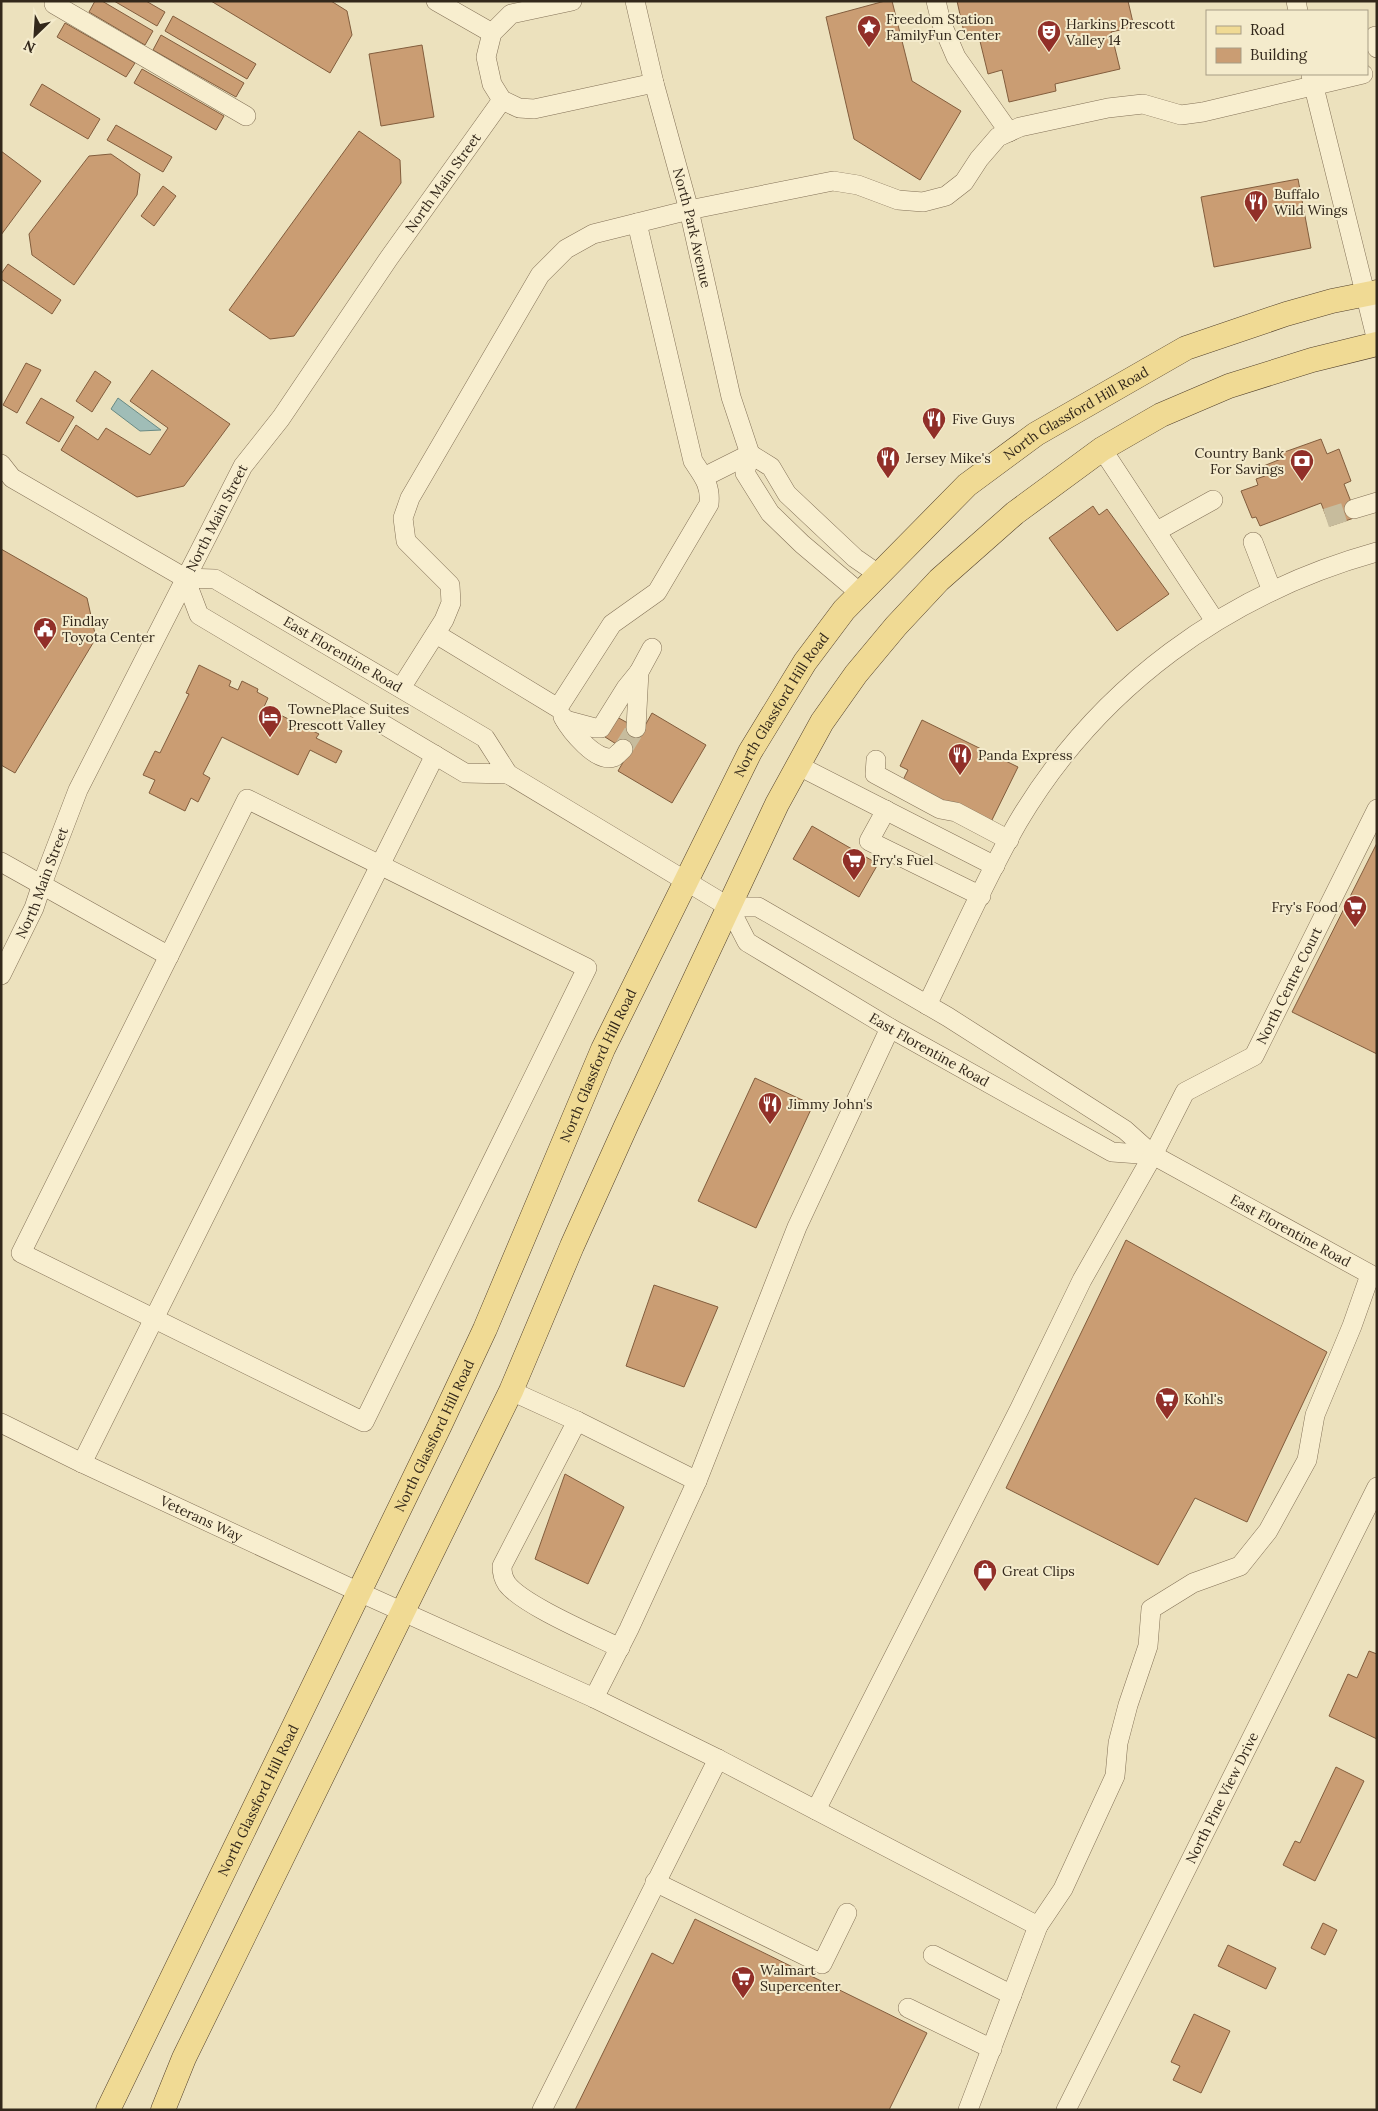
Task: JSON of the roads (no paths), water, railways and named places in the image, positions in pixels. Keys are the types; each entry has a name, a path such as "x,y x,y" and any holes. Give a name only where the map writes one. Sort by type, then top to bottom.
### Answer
{"main road":[{"name":"North Glassford Hill Road","path":"108,2110 485,1329 604,1049 750,752 780,700 805,662 860,593 967,485 1036,434 1186,348 1286,314 1332,301 1371,294"},
{"path":"163,2110 184,2058 511,1390 572,1246 626,1126 729,908 745,869 797,765 822,722 856,674 896,626 939,580 1015,513 1102,449 1161,416 1229,386 1377,342"}],"street":[{"path":"436,1 492,34"},
{"path":"572,1 511,14 492,34 486,57 492,84 502,100 519,108 534,109 654,83"},
{"name":"North Park Avenue","path":"635,1 654,83 689,210 730,397 750,454"},
{"path":"936,1 941,22 956,57 1009,132"},
{"path":"54,4 246,116"},
{"path":"401,688 436,634 451,603 450,585 406,541 402,518 410,498 540,275 566,249 593,234 689,210 833,181 858,186 898,200 923,202 946,196 964,182 979,159 998,137 1020,127 1108,108 1143,104 1181,115 1210,110 1312,80 1354,75"},
{"path":"1312,80 1371,294 1377,342"},
{"name":"North Main Street","path":"1,975 34,908 78,790 243,466 281,418 389,258 502,100"},
{"path":"561,714 612,624 657,592 709,504 711,492 704,477 692,461 637,223"},
{"path":"1102,449 1215,621"},
{"path":"704,477 750,454"},
{"path":"750,454 771,467 787,494 855,558 878,574"},
{"path":"750,454 745,474 770,512 802,544 860,593"},
{"name":"East Florentine Road","path":"5,473 185,578 215,579 485,738 508,774 729,908 747,942 890,1028 1112,1152 1153,1155"},
{"path":"1157,531 1213,500"},
{"path":"1354,509 1377,502"},
{"path":"1253,542 1272,591"},
{"path":"927,1005 995,866 1019,822 1062,758 1092,720 1132,682 1177,647 1215,621 1272,591 1348,560 1377,552"},
{"name":"East Florentine Road","path":"185,578 199,615 465,773 508,774"},
{"path":"436,634 610,747 619,746"},
{"path":"561,714 594,728 601,728 626,688 639,672 652,648"},
{"path":"632,726 639,672"},
{"path":"82,1463 435,755"},
{"path":"876,760 875,774 940,809 956,812 1009,840"},
{"path":"797,765 995,866"},
{"path":"247,799 380,865 587,968 364,1422 21,1253 247,799"},
{"name":"North Centre Court","path":"816,1810 1020,1408 1082,1280 1153,1155 1185,1092 1254,1056 1377,809"},
{"path":"886,810 869,841 981,896"},
{"path":"1,862 169,956"},
{"name":"East Florentine Road","path":"729,908 758,907 927,1005 1125,1130 1153,1155 1373,1277"},
{"path":"594,1698 620,1648 697,1481 797,1227 890,1028"},
{"path":"968,2110 1038,1926 1062,1889 1116,1776 1121,1733 1128,1705 1148,1646 1151,1609 1193,1583 1240,1566 1268,1531 1306,1460 1315,1415 1373,1277"},
{"path":"511,1390 697,1481"},
{"path":"577,1421 502,1566 502,1576 508,1586 528,1601 620,1648"},
{"name":"Veterans Way","path":"1,1423 82,1463 359,1592 594,1698 718,1758 1038,1926"},
{"name":"North Pine View Drive","path":"1066,2110 1377,1487"},
{"path":"542,2110 718,1758"},
{"path":"655,1882 822,1964 847,1913"},
{"path":"933,1956 1012,1995"},
{"path":"908,2008 992,2049"}],"water":[{"path":"118,398 161,430 140,431 111,409"}],"tunnel":[{"path":"1326,518 1354,509"},
{"path":"623,749 636,728"}],"place":[{"name":"Freedom Station FamilyFun Center","path":"869,48"},
{"name":"Harkins Prescott Valley 14","path":"1049,53"},
{"name":"Buffalo Wild Wings","path":"1256,223"},
{"name":"Five Guys","path":"934,440"},
{"name":"Jersey Mike's","path":"888,479"},
{"name":"Country Bank For Savings","path":"1302,482"},
{"name":"Findlay Toyota Center","path":"45,650"},
{"name":"TownePlace Suites Prescott Valley","path":"270,738"},
{"name":"Panda Express","path":"960,776"},
{"name":"Fry's Fuel","path":"854,881"},
{"name":"Fry's Food","path":"1355,928"},
{"name":"Jimmy John's","path":"770,1125"},
{"name":"Kohl's","path":"1167,1420"},
{"name":"Great Clips","path":"985,1592"},
{"name":"Walmart Supercenter","path":"743,1999"}]}
